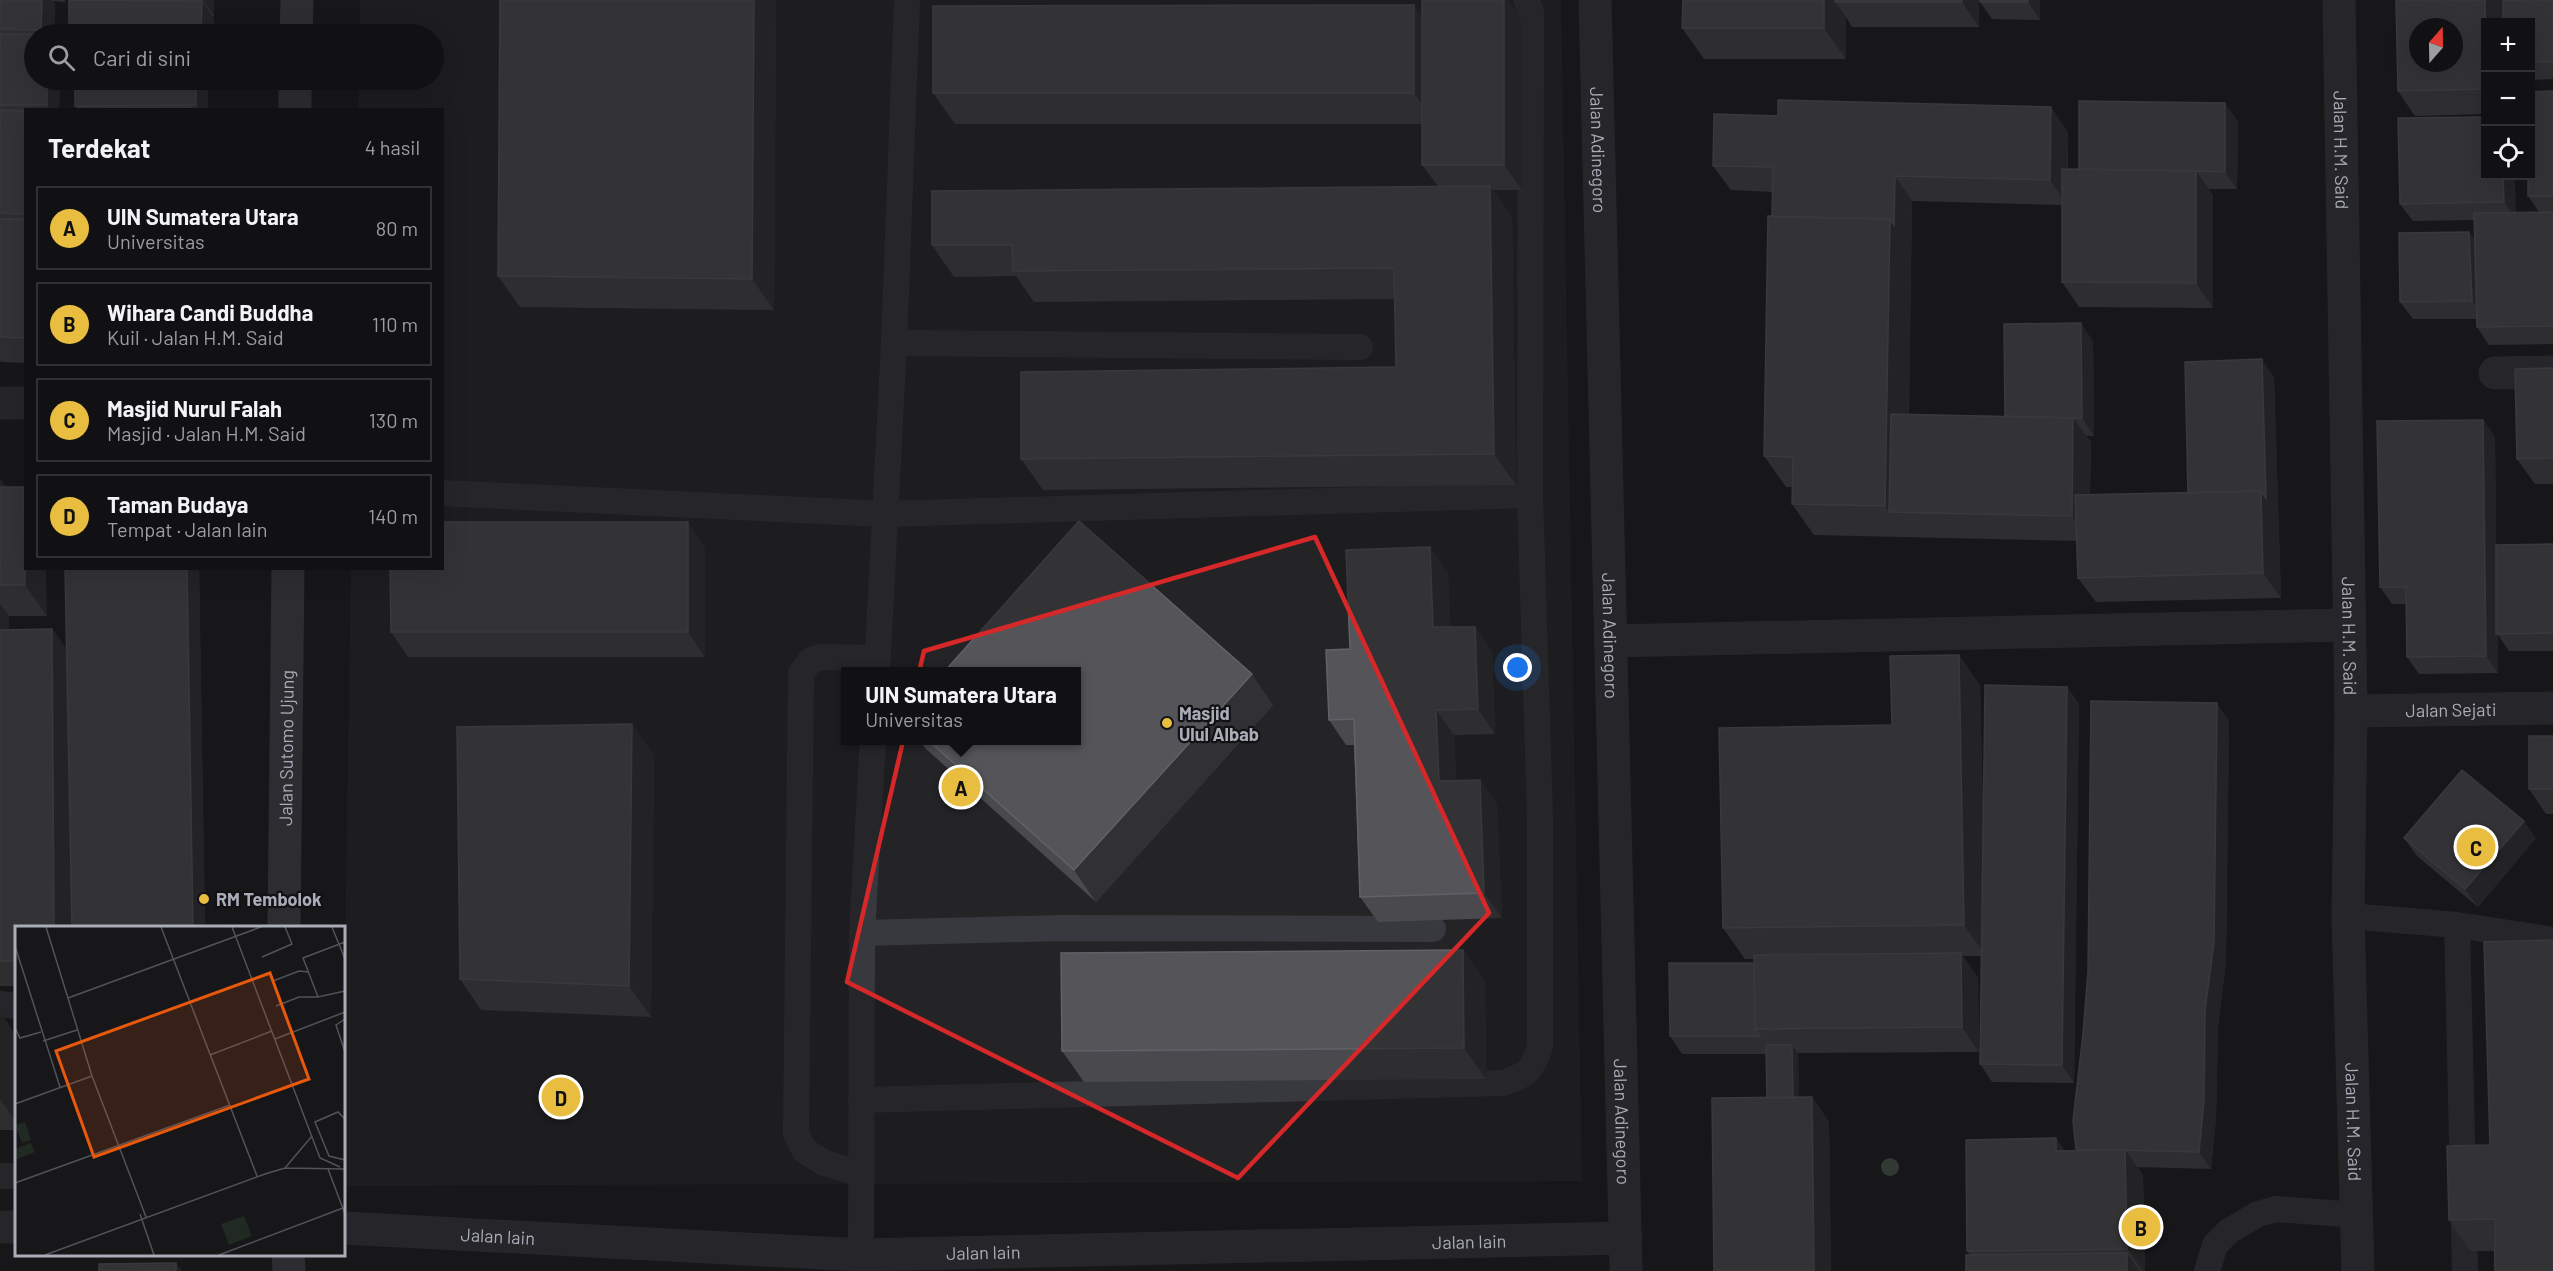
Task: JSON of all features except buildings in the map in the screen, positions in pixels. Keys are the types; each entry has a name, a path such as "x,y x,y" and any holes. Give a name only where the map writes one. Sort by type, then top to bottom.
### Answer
{"main road":[{"path":"296,24 297,0"},
{"path":"295,90 295,108"},
{"name":"Jalan Sutomo Ujung","path":"284,926 288,570"}],"street":[{"name":"Jalan Adinegoro","path":"1595,0 1626,1271"},
{"name":"Jalan H.M. Said","path":"2339,0 2351,711 2348,916 2358,1271"},
{"path":"2495,373 2553,372"},
{"path":"0,403 24,403"},
{"path":"1611,641 2349,625"},
{"name":"Jalan Sejati","path":"2351,711 2553,708"},
{"name":"Jalan Iain","path":"345,1228 861,1256 1626,1238"}],"lane":[{"path":"861,1174 824,1162 804,1150 796,1132 801,673 811,660 821,657 878,665 894,343 907,0"},
{"path":"861,1101 1503,1083 1524,1076 1534,1064 1540,1047 1540,818 1530,495 1531,12 1526,0"},
{"path":"894,343 1360,347"},
{"path":"444,493 886,514 1530,495"},
{"path":"861,1256 862,933 873,745"},
{"path":"2348,916 2457,925 2553,940"},
{"path":"2457,925 2465,1271"},
{"path":"862,933 1062,928 1433,929"},
{"path":"0,1004 15,1006"},
{"path":"2207,1271 2215,1245 2229,1231 2258,1214 2276,1209 2358,1215"}],"highlighted area":[{"path":"1315,537 1489,913 1238,1178 847,982 924,651"}],"shaded area":[{"path":"360,0 1561,0 1582,1181 345,1186 345,944 351,570 444,570 444,108 358,108 359,90 444,90 444,24 360,24"}],"place":[{"name":"Masjid Ulul Albab","path":"1167,723"},
{"name":"UIN Sumatera Utara","path":"961,787"},
{"name":"Masjid Nurul Falah","path":"2476,847"},
{"name":"RM Tembolok","path":"204,899"},
{"name":"Taman Budaya","path":"561,1097"},
{"name":"Wihara Candi Buddha","path":"2141,1227"}]}
